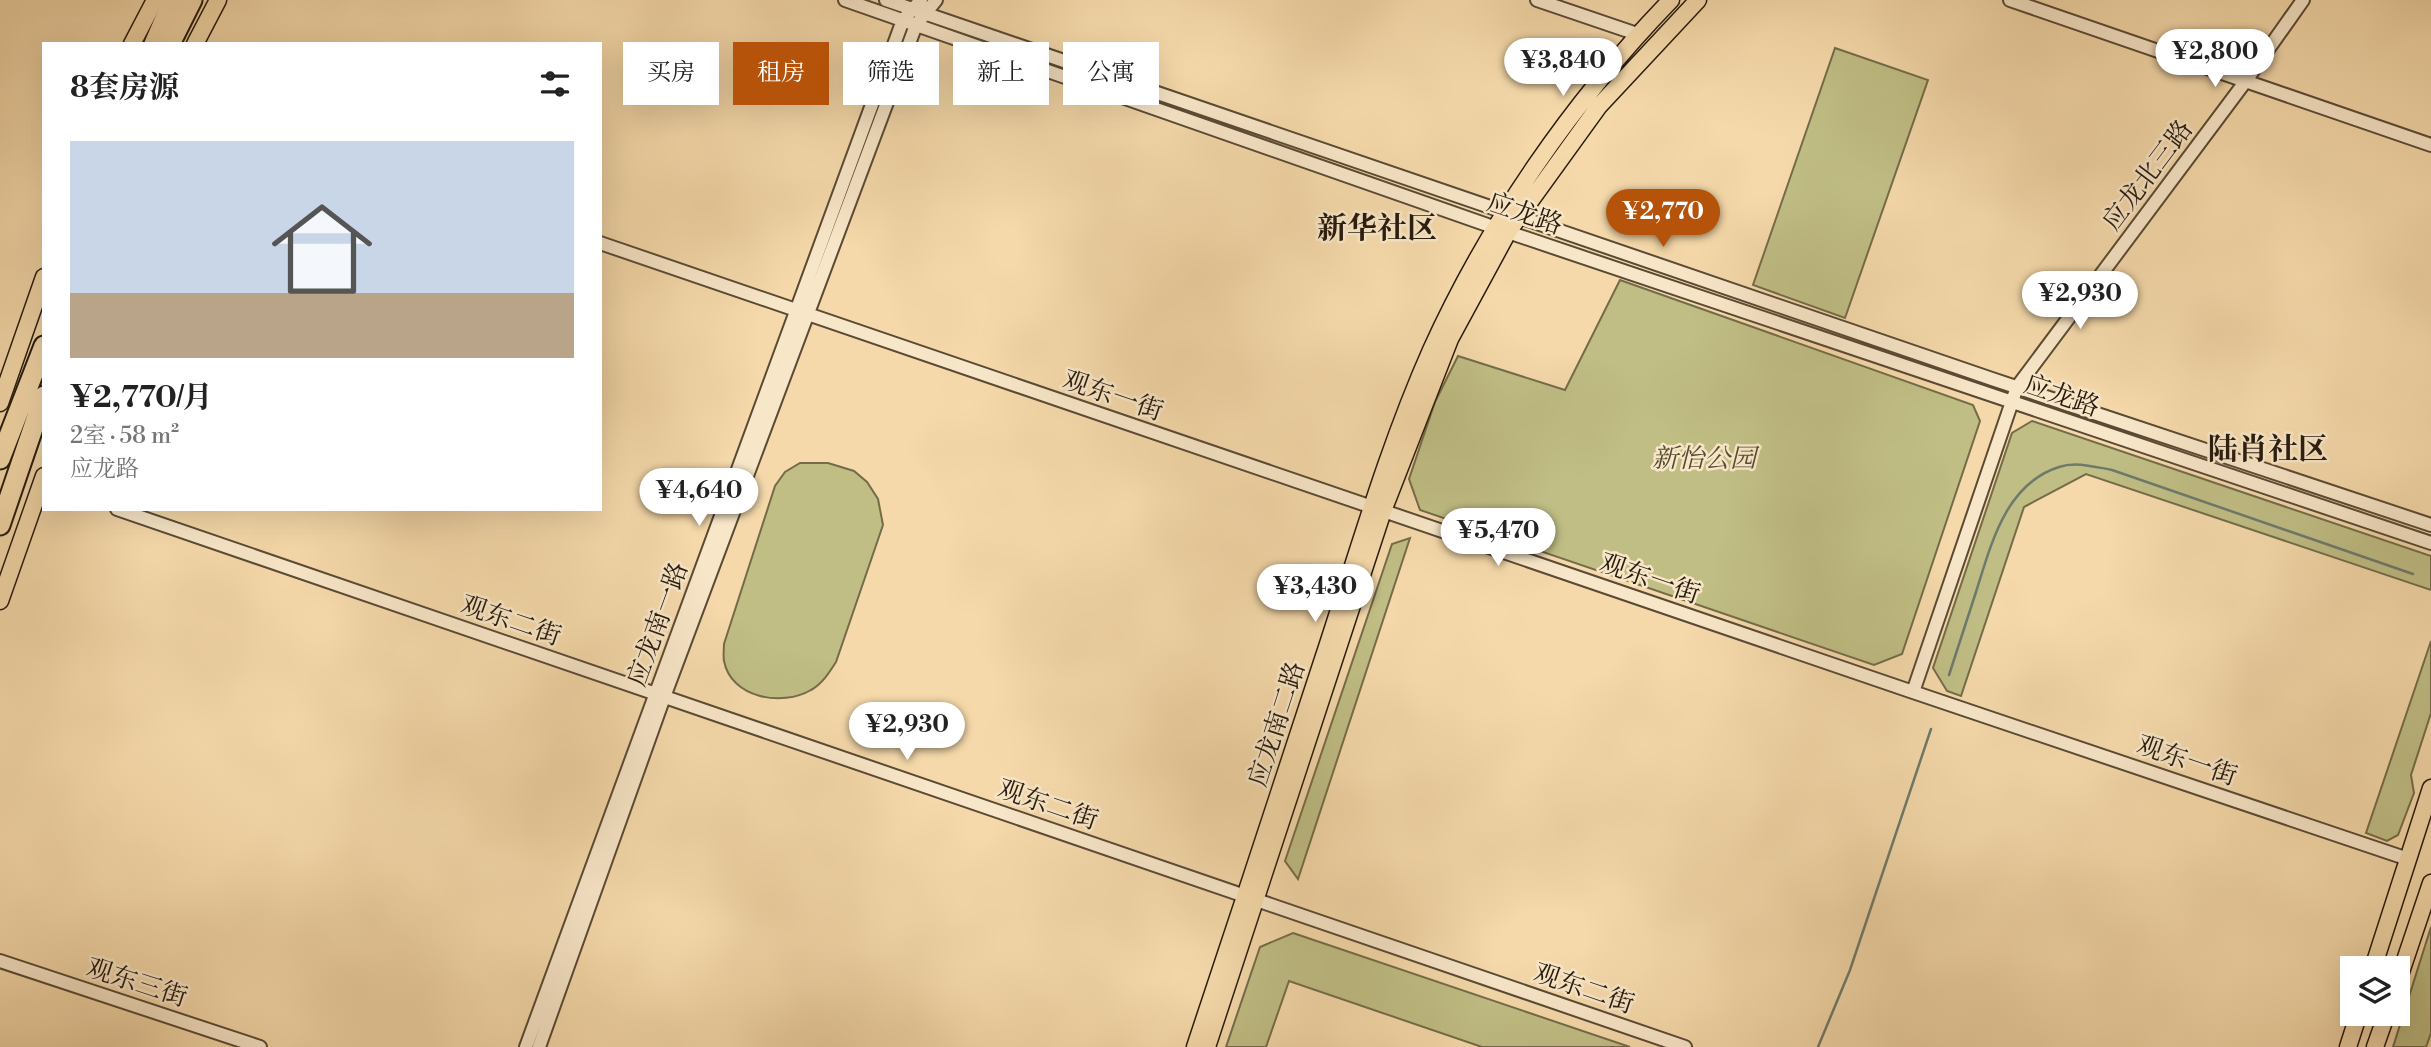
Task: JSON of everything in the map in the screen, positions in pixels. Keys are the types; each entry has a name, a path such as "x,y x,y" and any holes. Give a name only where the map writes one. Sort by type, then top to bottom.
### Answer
{"highway":[{"path":"155,42 173,0"},
{"path":"171,42 192,0"},
{"path":"0,459 42,351"},
{"path":"0,525 42,402"}],"main road":[{"path":"133,42 155,0"},
{"path":"196,42 218,0"},
{"path":"1512,215 1549,147 1640,34 1671,0"},
{"path":"1512,215 1599,106 1698,0"},
{"name":"应龙南二路","path":"1207,1047 1251,898 1431,350 1512,215"},
{"path":"0,403 42,283"},
{"path":"0,601 38,509 42,487"},
{"path":"2377,956 2431,788"},
{"path":"2406,956 2431,883"},
{"name":"应龙南二路","path":"1195,1047 1251,898"},
{"path":"2348,1047 2355,1026"},
{"path":"2375,1047 2382,1026"}],"street":[{"name":"应龙路","path":"845,0 1502,230 2431,543"},
{"name":"应龙路","path":"886,0 920,7 1512,215 2431,525"},
{"name":"应龙南一路","path":"526,1047 910,22 920,7 936,0"},
{"path":"1537,0 1640,34"},
{"path":"2011,0 2431,145"},
{"name":"应龙北三路","path":"1913,692 2017,387 2303,0"},
{"name":"观东一街","path":"602,244 2408,859"},
{"name":"观东二街","path":"123,511 1685,1047"},
{"name":"应龙南一路","path":"539,1047 660,695"},
{"name":"观东三街","path":"0,961 260,1047"}],"green space":[{"path":"1835,48 1928,80 1845,318 1753,285"},
{"name":"新怡公园","path":"1620,280 1973,405 1980,421 1902,654 1874,665 1420,510 1409,479 1435,402 1458,356 1565,390"},
{"path":"2032,421 2431,556 2431,590 2086,474 2024,507 1961,696 1947,691 1933,668 2012,433"},
{"path":"800,463 828,463 854,471 867,482 878,499 883,525 836,662 828,674 811,690 799,695 786,698 759,696 736,684 729,674 724,661 724,644 775,486 785,472"},
{"path":"1410,538 1298,879 1285,861 1392,544"},
{"path":"2431,641 2431,713 2411,775 2414,793 2398,835 2387,841 2366,833"},
{"path":"2431,927 2431,1033 2426,1047 2393,1047 2400,1026 2410,1026 2410,993"},
{"path":"1293,933 1630,1047 1482,1047 1289,981 1266,1047 1226,1047 1260,947"}],"waterway":[{"path":"1949,675 1988,555 2003,518 2025,487 2041,475 2065,465 2086,465 2112,470 2413,574"},
{"path":"1818,1047 1850,970 1931,729"}],"district":[{"name":"新华社区","path":"1377,228"},
{"name":"陆肖社区","path":"2268,449"}]}
